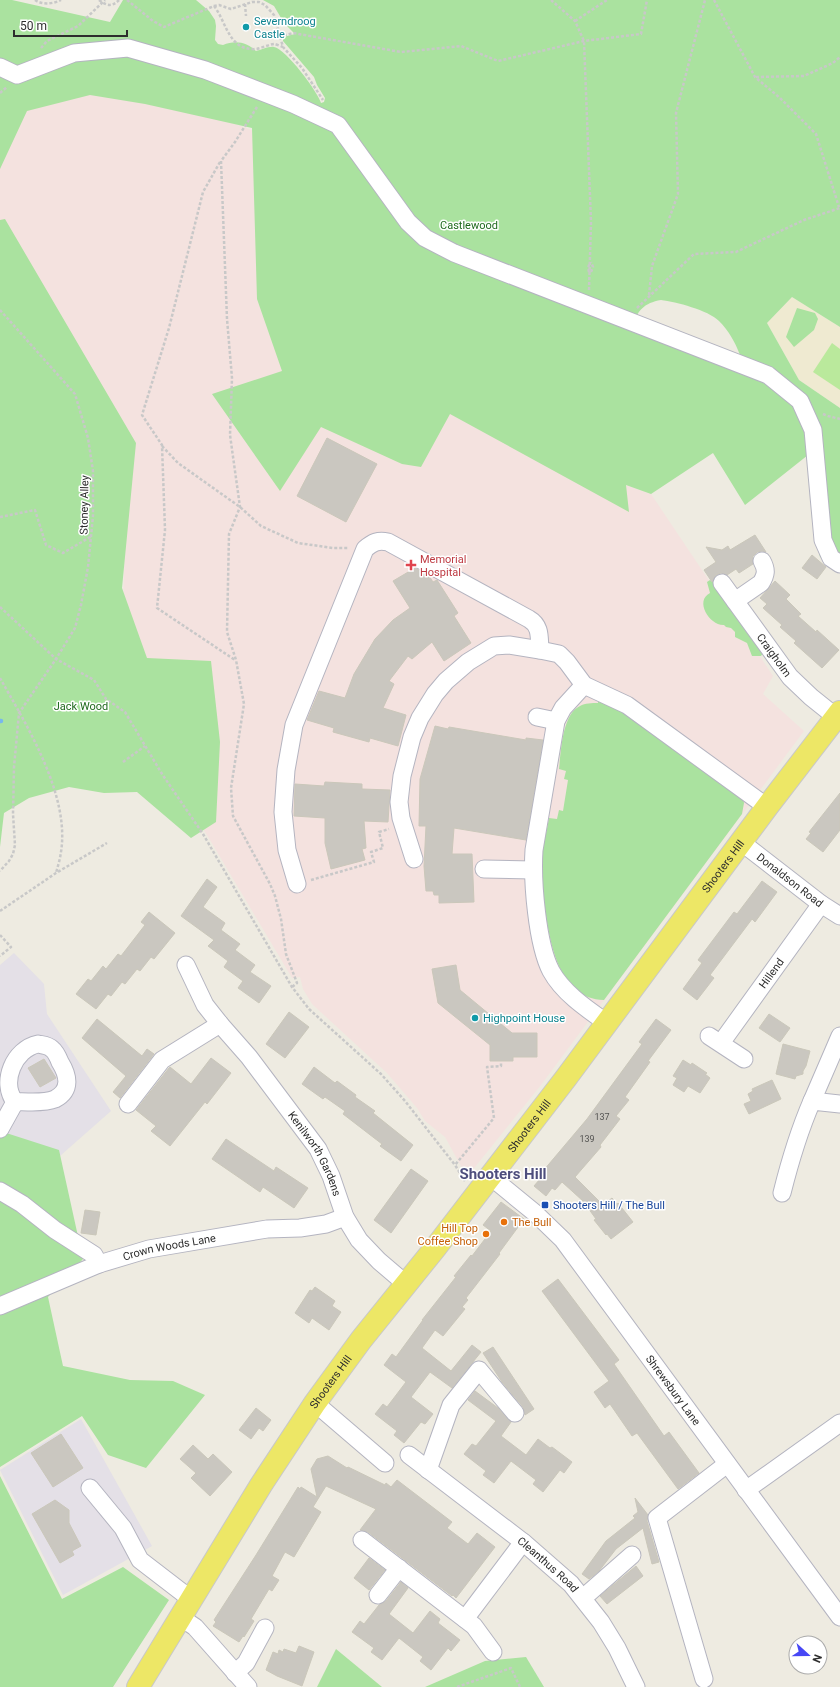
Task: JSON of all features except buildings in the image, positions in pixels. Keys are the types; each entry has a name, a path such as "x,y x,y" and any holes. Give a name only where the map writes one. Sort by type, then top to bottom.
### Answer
{"main road":[{"name":"Shooters Hill","path":"138,1687 261,1485 315,1403 361,1340 491,1177 838,714"}],"street":[{"path":"0,67 17,75 74,53 128,48 205,70 266,94 338,125 408,222 425,238 454,253 768,376 800,401 813,430 823,540 831,558 840,564"},
{"path":"297,884 287,850 283,812 286,770 294,726 365,549 371,543 380,541 388,542 534,622 538,628 540,650"},
{"path":"735,601 761,583 764,579 766,570 762,561"},
{"name":"Craigholm","path":"722,583 790,677 811,697 838,714"},
{"path":"414,859 403,825 399,802 406,756 420,718 435,694 457,670 494,646 509,645 559,654 567,662 584,685 627,706 767,807"},
{"path":"584,685 563,708 556,721 534,850 532,870 542,943 552,971 565,990 607,1023"},
{"path":"537,717 556,721"},
{"name":"Donaldson Road","path":"741,842 821,904 840,916"},
{"path":"484,869 532,870"},
{"name":"Hillend","path":"744,1059 715,1039 821,904"},
{"name":"Kenilworth Gardens","path":"186,965 205,1005 249,1057 318,1149 331,1176 346,1217 359,1240 379,1261 406,1284"},
{"path":"128,1104 162,1060 220,1024"},
{"path":"782,1193 790,1161 802,1124 840,1036"},
{"path":"0,1129 8,1095"},
{"path":"812,1101 840,1104"},
{"name":"Shrewsbury Lane","path":"491,1177 535,1213 563,1240 840,1617"},
{"path":"0,1191 22,1204 55,1230 94,1255 99,1264"},
{"name":"Crown Woods Lane","path":"0,1306 99,1264 149,1249 267,1229 300,1228 326,1224 346,1217"},
{"path":"428,1470 451,1405 479,1370 515,1413"},
{"path":"315,1403 385,1463"},
{"path":"746,1490 840,1423"},
{"name":"Cleanthus Road","path":"409,1455 523,1542 571,1584 583,1598 617,1648 636,1687"},
{"path":"704,1679 657,1518 727,1464"},
{"path":"90,1488 123,1528 140,1560 186,1609 195,1627 248,1687"},
{"path":"362,1540 466,1619 474,1626 493,1652"},
{"path":"466,1619 523,1542"},
{"path":"583,1598 632,1555"},
{"path":"378,1595 399,1568"},
{"path":"235,1673 246,1663 265,1628"}],"path":[{"path":"35,0 40,3 57,2 61,0"},
{"path":"100,0 104,1 106,5 112,6 119,0"},
{"path":"127,0 153,21 164,27 214,6 231,9 246,4 259,2 266,5 274,15 283,47 302,68 338,125"},
{"path":"551,0 575,21 584,41 591,222 591,260 588,305"},
{"path":"575,21 607,0"},
{"path":"279,37 293,33 401,52 461,46 498,61 584,41 641,34 646,0"},
{"path":"649,295 652,266 678,194 676,113 704,0"},
{"path":"636,309 649,295 694,254 736,252 804,220 839,207 816,134 780,98 755,77 714,0"},
{"path":"246,4 246,16"},
{"path":"214,6 224,20 231,37 237,44 244,48 253,50 274,44 283,47"},
{"path":"755,77 804,76 833,63 840,57"},
{"path":"0,93 7,88"},
{"path":"266,94 221,161 204,192 169,328 142,415 162,445 178,463 240,507 261,526 298,543 333,548 365,549"},
{"path":"221,161 227,319 232,378 230,435 240,507 229,534 227,632 236,660 244,704 231,788 233,816 275,896 281,919 286,954 297,983 292,987"},
{"name":"Stoney Alley","path":"0,310 75,394 88,438 93,471 92,536 81,605 75,628 19,713"},
{"path":"162,445 165,530 157,608 236,660"},
{"path":"0,517 35,510 46,545 63,553 92,536"},
{"path":"0,607 56,659 94,680 106,699 125,712 145,746 203,834 292,987 309,1010 381,1074 405,1101 455,1165 467,1183"},
{"path":"0,678 45,763 53,784 58,805 61,830 61,851 56,873"},
{"path":"0,871 9,861 13,854 15,845 13,814 14,767 19,713"},
{"path":"123,762 145,746"},
{"path":"297,884 374,862 371,852 383,848 379,832 403,825"},
{"path":"0,911 56,873 107,843"},
{"path":"0,935 11,947 0,956"},
{"path":"455,1165 494,1118 487,1067 501,1066 501,1062"},
{"path":"457,1687 511,1668 520,1687"}],"shaded area":[{"name":"Memorial Hospital","path":"53,75 192,108 262,134 626,485 651,494 773,676 763,694 804,731 541,1085 467,1177 445,1137 425,1121 417,1108 387,1073 312,1004 303,989 300,977 292,978 204,830 121,700 126,493 102,387 93,369 53,313 0,220 0,116"},
{"path":"792,297 840,327 840,408 799,380 767,323"},
{"path":"14,953 44,984 47,1014 111,1111 52,1163 0,1140 0,965"},
{"path":"81,1419 152,1546 63,1595 0,1470"}],"green space":[{"name":"Castlewood","path":"0,0 12,0 110,22 123,0 196,0 209,11 215,20 215,40 218,44 223,45 236,42 245,44 256,51 274,47 286,55 301,72 321,103 324,102 325,98 314,77 283,41 283,37 295,34 284,23 274,6 263,0 840,0 840,327 792,297 767,323 799,380 840,408 840,570 820,557 812,518 808,455 745,505 713,453 651,494 626,485 629,512 450,414 421,467 402,464 321,427 280,491 212,394 282,371 257,299 252,128 145,104 90,95 27,111 0,169","holes":["661,300 700,310 719,321 731,337 740,355 736,366 632,326 642,308 650,303"]},
{"name":"Jack Wood","path":"5,219 136,443 122,588 147,658 211,661 220,742 216,822 191,838 137,792 104,793 69,787 29,798 4,813 0,847 0,220"},
{"path":"797,308 815,313 818,319 814,330 794,347 786,337"},
{"path":"832,343 840,349 840,390 813,372"},
{"path":"710,580 714,582 763,653 761,656 752,656 747,643 735,637 735,632 731,628 714,622 709,617 703,602 705,597 710,593 707,582"},
{"path":"598,699 612,704 742,795 744,803 742,814 604,1000 589,997 576,990 567,980 560,967 550,937 540,869 549,818 557,819 559,810 563,811 568,780 564,779 566,771 559,769 566,725 574,710 584,704 598,703"},
{"path":"0,1131 59,1150 83,1259 48,1297 63,1366 130,1380 173,1381 205,1395 146,1468 108,1455 82,1416 0,1467"},
{"path":"0,1476 62,1599 123,1567 169,1600 113,1687 0,1687"},
{"path":"336,1649 382,1687 317,1687"},
{"path":"526,1657 544,1687 425,1687 485,1661"}],"place":[{"name":"Severndroog Castle","path":"246,27"},
{"name":"Memorial Hospital","path":"411,565"},
{"name":"Highpoint House","path":"475,1018"},
{"name":"Shooters Hill / The Bull","path":"545,1205"},
{"name":"The Bull","path":"504,1222"},
{"name":"Hill Top Coffee Shop","path":"486,1234"}],"district":[{"name":"Shooters Hill","path":"503,1174"}]}
